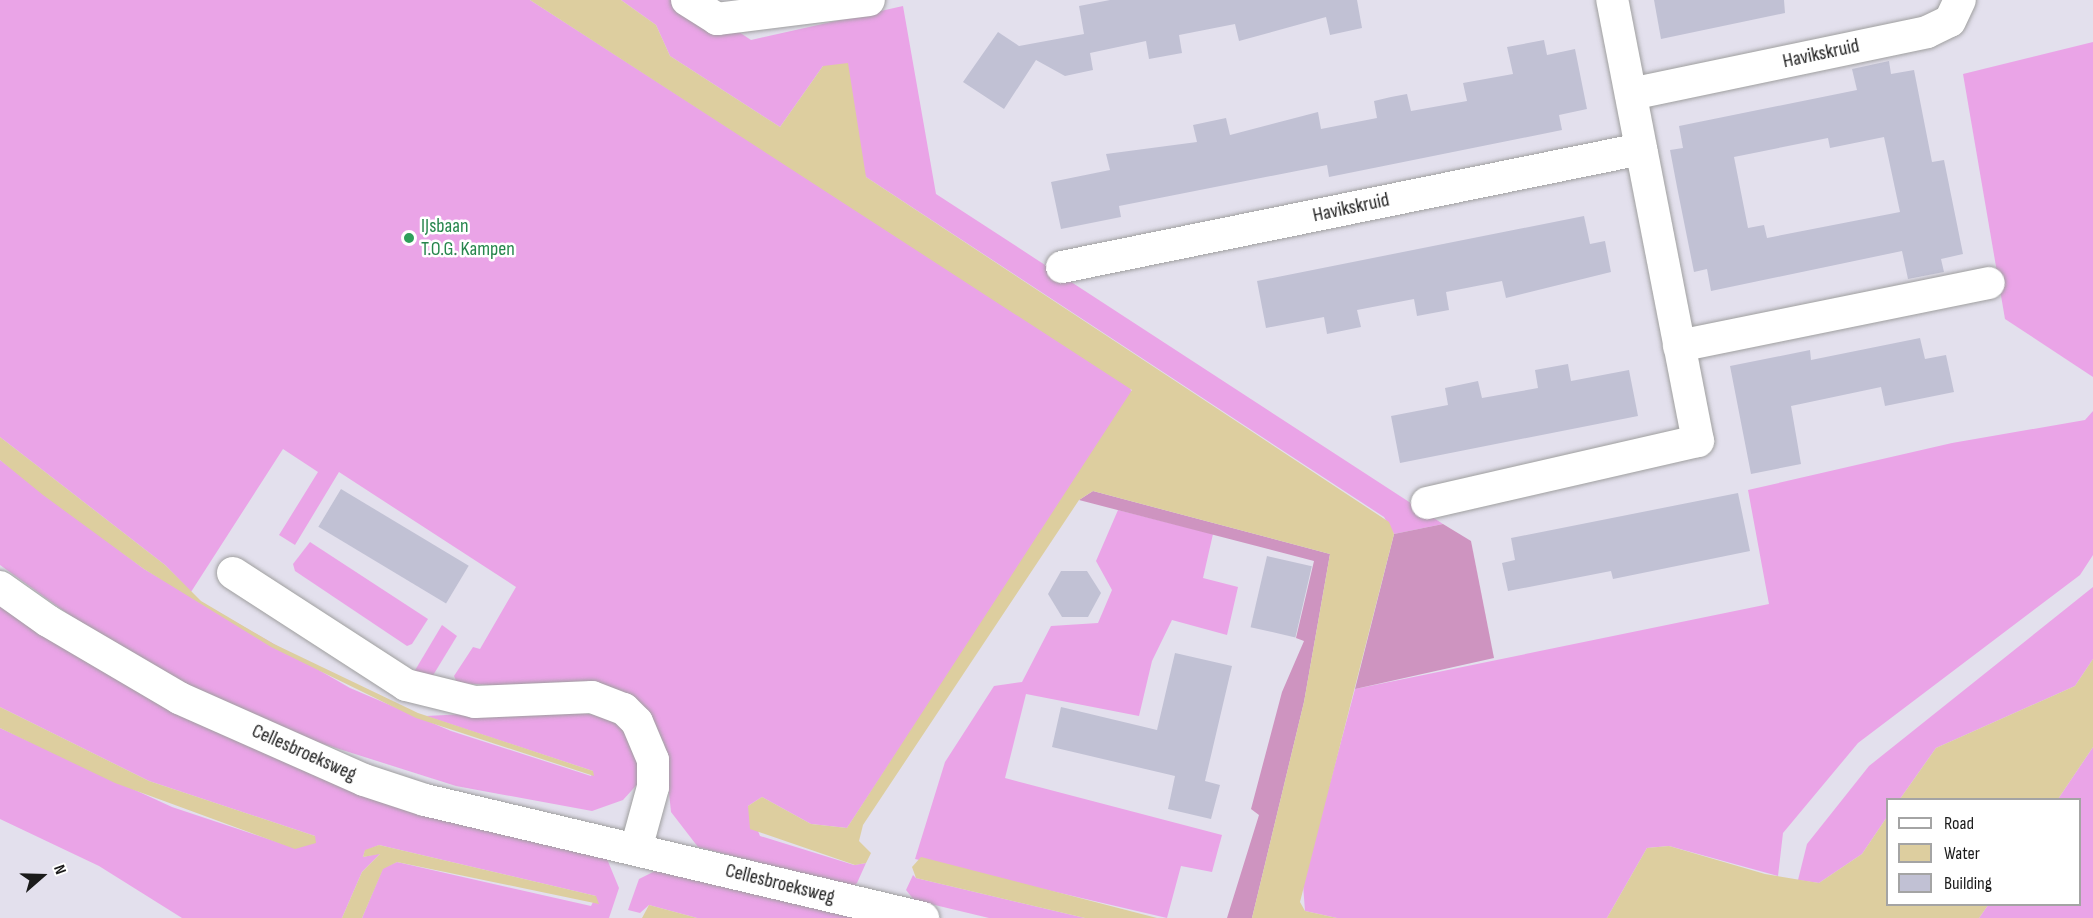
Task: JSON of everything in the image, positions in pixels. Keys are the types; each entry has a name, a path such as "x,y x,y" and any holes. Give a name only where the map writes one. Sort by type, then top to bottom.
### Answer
{"street":[{"path":"687,0 717,20 869,0"},
{"path":"1427,503 1698,441 1612,0"},
{"name":"Havikskruid","path":"1631,94 1927,32 1950,21 1960,0"},
{"name":"Havikskruid","path":"1062,267 1641,148"},
{"path":"1679,346 1989,283"},
{"path":"233,573 406,685 475,702 592,697 624,709 637,722 653,760 653,787 636,849"},
{"name":"Cellesbroeksweg","path":"0,587 48,621 180,698 364,780 425,800 923,918"}],"shaded area":[{"path":"0,0 530,0 1129,386 1133,394 847,828 811,824 762,797 748,806 760,836 854,865 866,863 853,887 698,847 671,812 664,743 649,717 584,682 536,688 457,683 454,676 473,647 480,649 516,587 339,472 295,545 279,535 318,472 283,449 191,592 165,565 0,437"},
{"path":"621,0 691,0 751,40 903,6 936,194 1443,524 1394,534 1384,517 866,177 823,66 780,127 670,56 656,25"},
{"path":"2093,42 2093,377 2005,319 1963,74"},
{"path":"2093,411 2093,555 2080,575 1858,743 1783,833 1778,876 1669,846 1647,848 1607,918 1337,918 1305,911 1303,884 1355,689 1769,604 1748,490 1952,443 2085,420"},
{"path":"0,460 144,569 350,688 451,731 591,776 593,771 426,716 564,709 599,716 619,725 633,744 642,779 623,800 592,811 456,786 295,735 128,657 0,565"},
{"path":"1093,491 1330,554 1304,702 1252,918 1227,918 1259,815 1251,809 1282,692 1304,641 1296,638 1314,561 1079,500"},
{"path":"1118,510 1213,534 1203,578 1238,587 1227,635 1172,620 1152,661 1139,716 1026,694 1005,778 1222,835 1212,872 1181,866 1167,918 915,859 945,762 994,686 1022,682 1051,626 1098,623 1112,590 1096,561"},
{"path":"1443,524 1471,541 1494,658 1355,689 1394,534"},
{"path":"310,542 428,619 412,644 407,646 295,571 293,564"},
{"path":"2093,587 2093,659 2075,686 1936,748 1901,798 1886,798 1886,818 1862,854 1819,883 1798,880 1807,844 1869,766"},
{"path":"0,607 116,677 607,859 619,888 609,918 362,918 383,868 397,862 591,906 596,896 379,845 365,851 363,857 381,853 362,872 342,918 182,918 99,866 0,819 0,728 172,807 295,848 315,836 149,781 0,707"},
{"path":"442,625 457,636 432,677 414,672"},
{"path":"2093,747 2093,918 1979,918 1987,906 2081,906 2081,798 2059,798"},
{"path":"655,871 862,918 697,918 649,905 640,913 628,910 639,879"},
{"path":"913,875 916,878 1085,918 989,918 914,900 906,890"}],"water":[{"path":"530,0 621,0 656,25 670,56 780,127 823,66 848,63 866,177 1389,522 1394,534 1300,902 1305,911 1337,918 1252,918 1304,702 1330,554 1093,491 1079,500 863,825 859,841 871,853 866,863 855,865 750,829 748,806 762,797 811,824 847,828 1132,390"},
{"path":"0,437 165,565 201,601 274,644 418,713 593,771 594,776 416,718 271,647 144,569 43,495 0,460"},
{"path":"2093,659 2093,747 2059,798 1901,798 1936,748 2075,686"},
{"path":"0,707 149,781 315,836 316,843 295,849 115,783 0,728"},
{"path":"1886,818 1886,906 1987,906 1979,918 1607,918 1647,848 1669,846 1765,874 1819,883 1862,854"},
{"path":"379,845 596,896 599,904 397,862 383,869 362,918 342,918 362,872 380,854 363,857 365,850"},
{"path":"921,857 1157,918 1085,918 916,878 912,867"},
{"path":"649,905 697,918 642,918"}],"building":[{"path":"1110,0 1357,0 1362,28 1330,35 1326,17 1239,41 1235,24 1179,35 1182,53 1149,59 1146,41 1090,53 1093,70 1065,76 1036,60 1004,109 963,82 998,32 1019,46 1084,34 1079,6"},
{"path":"1654,0 1784,0 1785,13 1661,39"},
{"path":"1544,40 1547,55 1575,49 1587,109 1559,115 1562,130 1329,177 1327,165 1119,206 1121,217 1061,229 1051,182 1110,170 1106,154 1197,142 1193,125 1226,118 1230,135 1318,112 1321,129 1377,118 1374,101 1391,97 1407,94 1411,111 1467,101 1463,83 1513,74 1507,47"},
{"path":"1889,61 1891,74 1914,70 1932,162 1944,160 1963,254 1941,259 1944,272 1908,279 1902,251 1711,291 1707,269 1694,272 1677,187 1670,150 1683,148 1679,126 1857,90 1852,69","holes":["1884,137 1900,212 1767,238 1764,225 1748,228 1734,157 1828,138 1830,148"]},
{"path":"1584,216 1590,244 1605,241 1611,272 1506,298 1502,281 1446,292 1449,310 1417,316 1414,299 1357,310 1361,327 1327,334 1324,317 1266,328 1257,281"},
{"path":"1920,338 1925,359 1946,355 1954,392 1885,406 1881,387 1791,406 1801,464 1751,474 1730,366 1810,350 1811,360"},
{"path":"1568,364 1571,381 1629,370 1638,416 1400,463 1391,416 1448,405 1445,388 1478,381 1482,398 1538,388 1535,370"},
{"path":"341,489 469,566 446,603 318,527"},
{"path":"1738,493 1750,551 1613,579 1611,571 1508,591 1502,563 1515,560 1511,538"},
{"path":"1267,556 1312,566 1295,637 1251,627"},
{"path":"1061,571 1087,571 1101,593 1088,617 1062,617 1048,594"},
{"path":"1175,653 1232,666 1205,781 1220,785 1211,819 1168,809 1175,776 1052,747 1061,707 1157,730"}],"place":[{"name":"IJsbaan T.O.G. Kampen","path":"409,238"}]}
